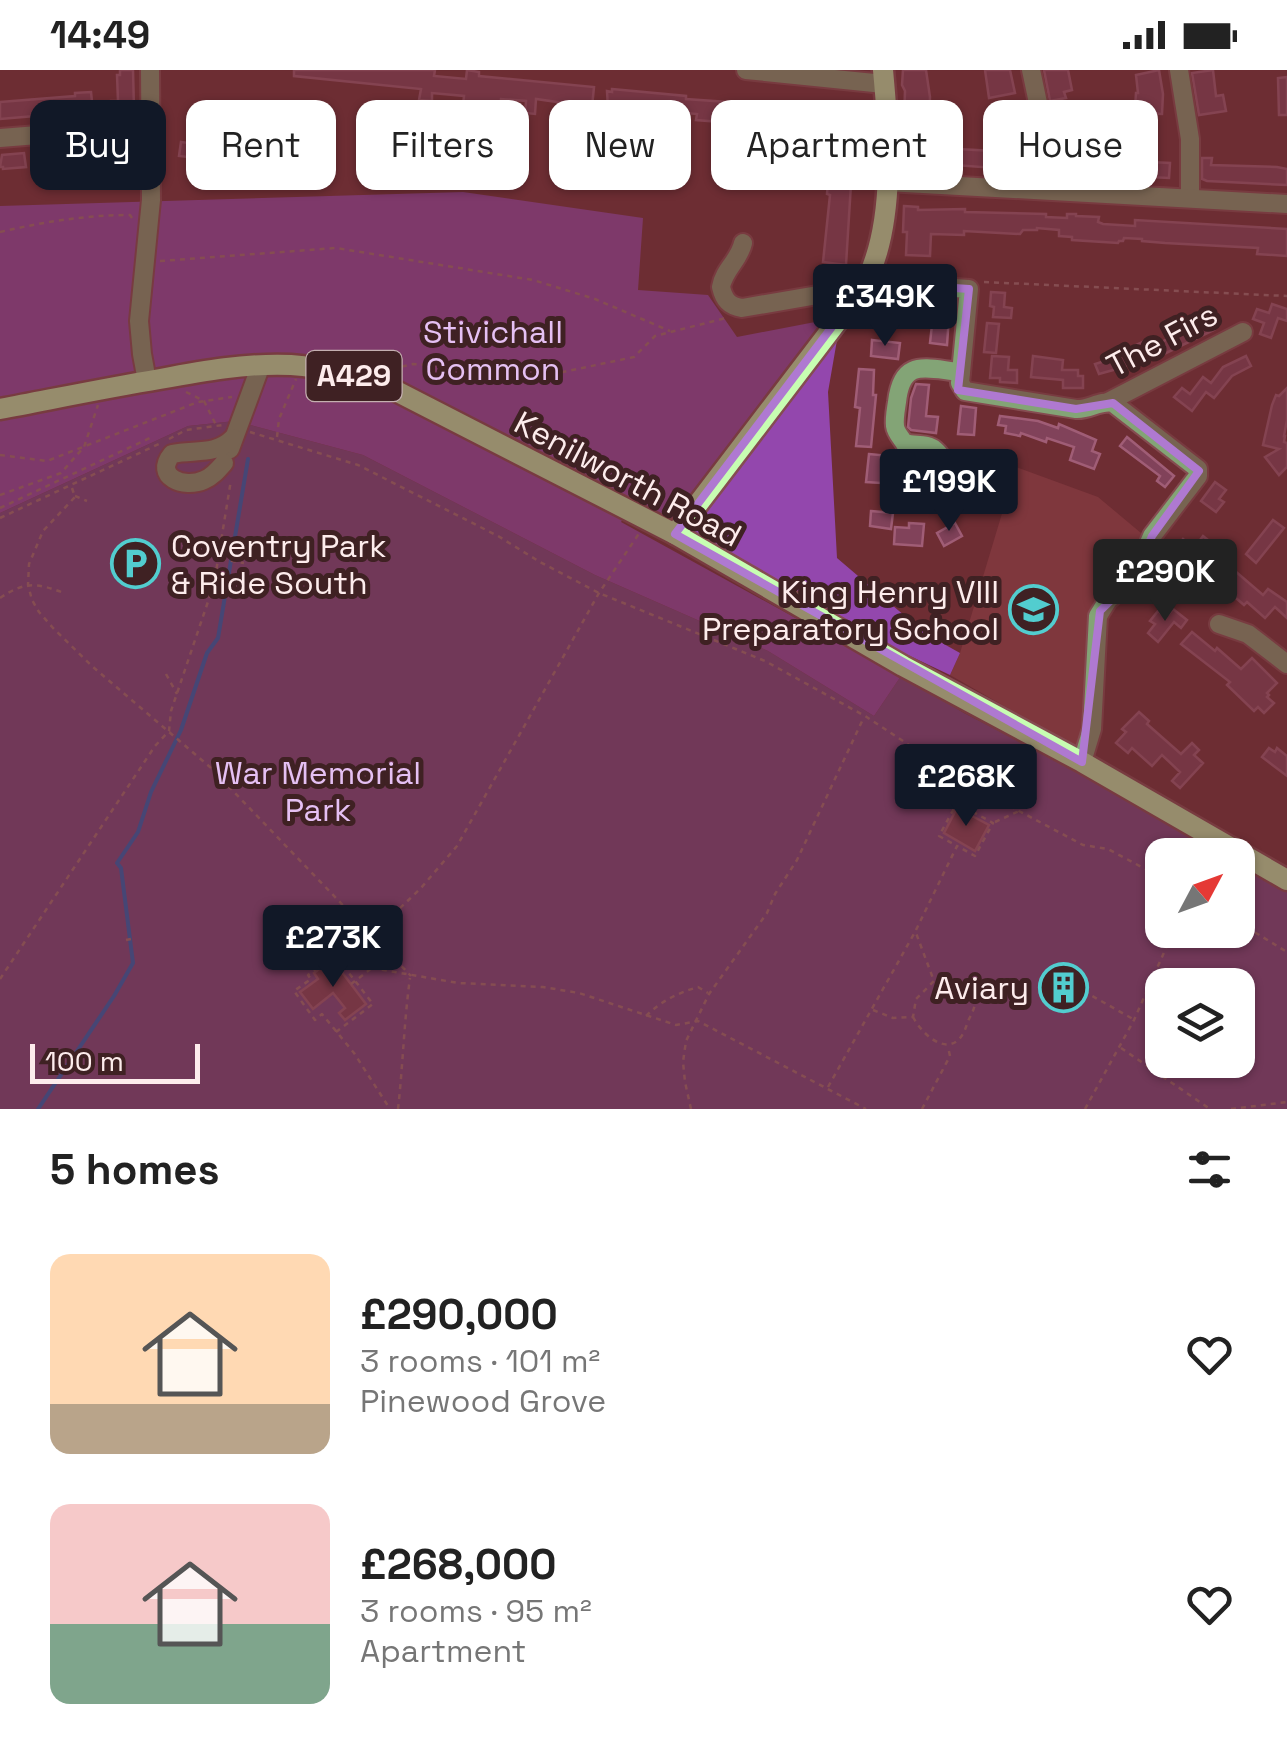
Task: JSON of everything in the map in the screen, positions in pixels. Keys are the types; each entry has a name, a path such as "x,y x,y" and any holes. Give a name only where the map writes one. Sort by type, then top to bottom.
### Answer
{"main road":[{"path":"675,534 866,282 876,257 886,190"},
{"name":"Kenilworth Road","path":"0,409 220,368 259,365 303,367 358,378 396,391 675,534 1287,880"}],"street":[{"path":"150,70 150,100"},
{"path":"746,70 884,77"},
{"path":"1031,70 1037,100"},
{"path":"1179,70 1190,139 1190,198"},
{"path":"0,138 30,136"},
{"path":"147,381 139,321 151,190"},
{"path":"1048,190 1287,204"},
{"path":"743,244 721,287 733,306 742,308 835,292 852,302"},
{"path":"866,282 969,289 961,372 918,368 904,376 898,388 894,422 905,443"},
{"name":"The Firs","path":"961,372 960,386 965,391 1080,410 1108,402 1243,332"},
{"path":"237,434 217,449 172,454 165,467 171,478 189,484 225,473 259,365"},
{"name":"The Firs","path":"1082,762 1092,729 1098,616 1108,600 1134,578 1152,536 1199,474 1196,466 1167,443 1118,405 1108,402"},
{"path":"1219,624 1254,637 1287,664"}],"path":[{"path":"0,232 92,215 130,215 139,228"},
{"path":"145,262 336,248 533,280 595,299 670,331"},
{"path":"969,289 976,282 1287,296"},
{"path":"396,391 400,367 414,364 563,372 634,356 655,336 736,316"},
{"path":"276,438 285,400 303,367"},
{"path":"172,377 181,389 204,401 216,426"},
{"path":"0,495 61,473 84,447 98,404 96,391"},
{"path":"0,455 47,461 204,401 250,394"},
{"path":"0,518 186,430 207,426"},
{"path":"237,434 276,438 375,473 599,593 766,662 864,716 1019,811 1083,845 1108,849 1145,869"},
{"path":"0,508 152,437"},
{"path":"61,473 75,496 87,501"},
{"path":"0,980 155,746 169,731 171,712 214,584 225,473"},
{"path":"35,492 38,499"},
{"path":"75,496 43,532 30,564 28,585 32,600 53,628 93,667 210,767 411,976"},
{"path":"340,961 421,888 457,846 599,593 647,520"},
{"path":"218,559 244,563"},
{"path":"0,598 13,589 35,584 64,593"},
{"path":"166,674 178,694"},
{"path":"691,1109 684,1082 686,1041 709,994 766,914 826,802 864,716"},
{"path":"955,775 958,803 940,836 956,846 975,856 993,823 1019,811"},
{"path":"958,803 993,823"},
{"path":"827,1088 916,932 956,846"},
{"path":"916,932 934,981"},
{"path":"1255,932 1287,952"},
{"path":"371,936 372,968"},
{"path":"126,940 135,938"},
{"path":"1085,1109 1134,1020 1166,948"},
{"path":"336,1032 373,1004 335,955 308,975 310,979 294,992 316,1020 322,1014 390,1109"},
{"path":"353,983 372,968 458,983 543,987 578,993 676,1026 698,1020 866,1109"},
{"path":"398,1109 411,976"},
{"path":"951,980 975,1000 966,1032 948,1045 932,1041 912,1017 916,999 934,981 951,980"},
{"path":"1066,986 1071,984 1134,1020"},
{"path":"646,1016 664,1001 698,986 709,994"},
{"path":"872,1010 893,1018 912,1017"},
{"path":"922,1109 950,1056 948,1045"},
{"path":"1120,1047 1210,1109"},
{"path":"1231,1109 1287,1102"}],"highlighted area":[{"path":"866,282 969,289 958,390 1076,409 1113,403 1199,471 1152,536 1134,578 1100,611 1082,762 675,534"}],"shaded area":[{"name":"King Henry VIII Preparatory School","path":"1016,467 1098,497 1141,533 1138,556 1127,577 1098,604 1089,721 1079,749 950,675"}],"green space":[{"name":"Stivichall Common","path":"463,192 643,218 638,290 708,295 737,337 841,317 828,392 837,558 926,634 960,653 950,675 834,620 636,499 621,522 901,676 874,716 768,651 595,575 363,455 235,421 188,426 0,513 0,206"},
{"name":"War Memorial Park","path":"235,421 363,455 595,575 768,651 874,716 901,676 1076,771 1083,762 1214,838 1145,838 1145,948 1255,948 1255,861 1287,880 1287,1109 0,1109 0,513 188,426"}],"building":[{"path":"120,70 133,70 134,100 118,100"},
{"path":"294,70 435,70 434,76 466,79 467,70 479,72 479,76 594,87 593,100 536,99 535,114 529,113 529,100 464,100 464,96 432,93 432,100 419,100 421,89 294,76"},
{"path":"903,70 926,70 930,100 905,100"},
{"path":"985,70 1010,70 1015,93 989,98"},
{"path":"1044,70 1068,70 1072,90 1064,92 1066,98 1050,100"},
{"path":"1159,70 1162,114 1158,114 1158,100 1136,100 1136,75"},
{"path":"1213,70 1216,96 1223,95 1226,111 1199,115 1192,73"},
{"path":"1287,77 1287,115 1279,115 1278,78"},
{"path":"607,91 711,101 711,121 696,120 697,114 691,113 691,100 608,100"},
{"path":"91,92 92,100 30,100 30,116 0,119 0,102"},
{"path":"181,142 186,143 186,157 179,156"},
{"path":"963,149 983,150 983,167 963,166"},
{"path":"24,153 26,167 0,167 2,155"},
{"path":"1202,158 1212,158 1211,165 1287,169 1287,185 1207,181 1202,179"},
{"path":"1158,162 1170,163 1169,178 1158,177"},
{"path":"827,190 851,190 846,265 823,262 830,195"},
{"path":"904,206 1067,218 1067,214 1076,214 1099,217 1098,222 1103,224 1135,226 1135,220 1287,229 1287,256 1257,254 1258,248 1142,239 1124,238 1118,243 1072,240 1059,236 1059,230 1037,228 1020,234 931,234 930,256 906,255"},
{"path":"991,292 1005,293 1004,307 1012,308 1011,318 993,317"},
{"path":"885,302 923,307 922,313 949,316 947,345 930,343 932,325 883,317"},
{"path":"1272,304 1287,309 1287,321 1278,318 1271,338 1260,334 1264,323 1253,319 1257,309 1269,313"},
{"path":"1208,316 1214,330 1164,354 1159,343 1174,336 1171,328 1191,318 1193,323"},
{"path":"987,323 999,324 996,353 984,352"},
{"path":"872,340 900,343 898,359 871,356"},
{"path":"1147,340 1152,353 1099,374 1095,364 1127,354 1125,350"},
{"path":"992,356 1009,357 1008,370 1017,370 1017,383 990,378"},
{"path":"1033,356 1063,360 1062,370 1078,370 1078,376 1083,376 1083,388 1063,388 1063,380 1031,377"},
{"path":"1246,356 1251,366 1232,376 1214,398 1206,392 1192,411 1174,397 1182,388 1190,394 1203,377 1211,383 1223,367"},
{"path":"859,369 874,370 871,447 856,446"},
{"path":"916,384 929,385 926,416 938,417 936,433 908,427"},
{"path":"1287,388 1287,467 1279,475 1265,457 1279,449 1263,445 1276,395"},
{"path":"961,406 976,408 974,435 958,434"},
{"path":"1000,416 1058,428 1059,424 1096,440 1092,451 1100,454 1094,469 1070,460 1074,447 1047,438 1046,442 1021,433 1005,433 1006,426 998,425"},
{"path":"1127,437 1174,476 1165,487 1157,481 1160,476 1120,446"},
{"path":"869,454 890,456 888,471 882,470 881,483 866,482"},
{"path":"965,461 980,465 975,488 984,490 981,504 961,499"},
{"path":"1215,482 1226,490 1219,499 1224,502 1216,512 1201,501"},
{"path":"871,511 893,513 891,529 870,526"},
{"path":"1273,520 1284,528 1256,563 1246,554"},
{"path":"909,523 924,524 922,546 894,544 895,527 909,528"},
{"path":"955,523 962,536 944,546 937,533"},
{"path":"1203,536 1213,544 1178,594 1158,578 1178,553 1174,550 1183,539 1194,548"},
{"path":"1235,571 1263,595 1268,589 1287,602 1287,618 1275,607 1265,618 1222,586"},
{"path":"1173,609 1187,620 1181,628 1174,622 1158,642 1148,633 1155,624 1150,621 1158,611 1166,617"},
{"path":"1192,632 1241,669 1252,658 1277,683 1267,693 1274,703 1264,713 1258,707 1254,711 1227,685 1230,682 1181,644"},
{"path":"1139,712 1181,754 1192,743 1199,750 1194,755 1203,763 1180,788 1172,781 1180,772 1162,755 1152,766 1132,748 1128,753 1116,743 1126,732 1122,729"},
{"path":"1269,748 1275,752 1277,748 1287,756 1287,776 1262,757"},
{"path":"957,808 989,825 975,851 944,833"},
{"path":"332,959 366,1004 345,1020 339,1013 345,1008 333,993 313,1009 300,992 318,979 314,973"}],"waterway":[{"path":"38,1109 133,963 121,868 117,863 138,832 151,792 181,730 207,653 218,638 248,459"}],"place":[{"name":"Coventry Park & Ride South","path":"136,564"},
{"name":"King Henry VIII Preparatory School","path":"1034,610"},
{"name":"Aviary","path":"1064,988"}]}
